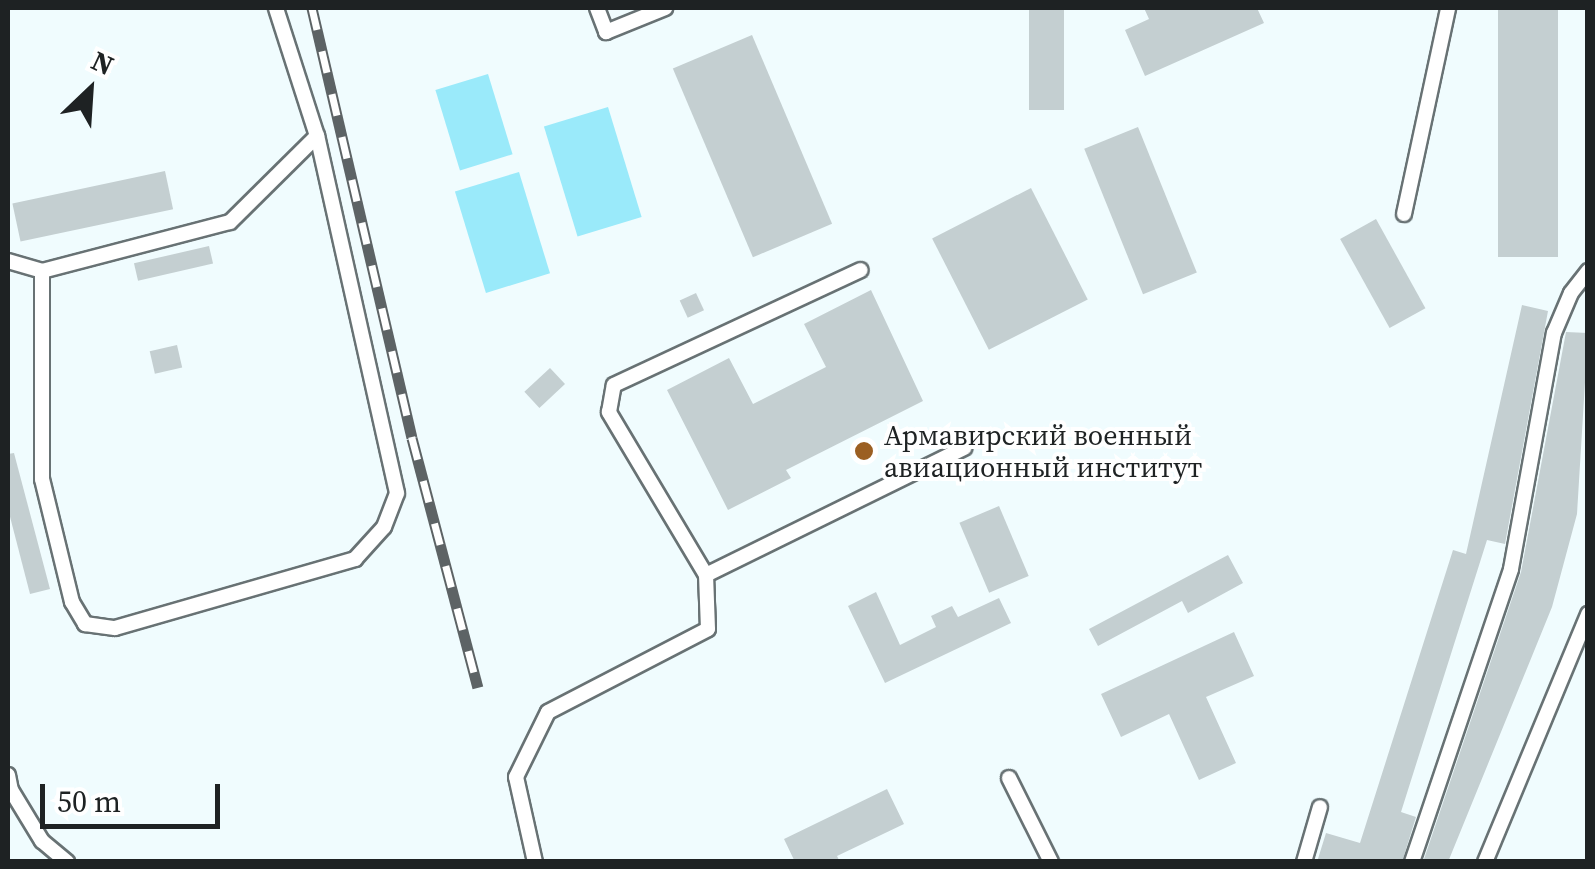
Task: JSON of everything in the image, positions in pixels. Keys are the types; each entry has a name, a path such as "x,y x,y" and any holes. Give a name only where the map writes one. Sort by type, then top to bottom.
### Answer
{"lane":[{"path":"42,271 42,479 72,602 86,624 115,628 355,559 384,527 398,494 317,136 276,8"},
{"path":"597,8 606,32 665,8"},
{"path":"1404,214 1448,8"},
{"path":"8,261 42,271 230,222 317,136"},
{"path":"535,862 516,778 548,712 708,630 706,575 609,412 614,385 861,270"},
{"path":"1412,862 1511,570 1554,333 1570,293 1588,271"},
{"path":"706,575 964,448"},
{"path":"1485,862 1588,614"},
{"path":"8,775 12,790 42,840 67,862"},
{"path":"1009,778 1050,862"},
{"path":"1304,862 1320,807"}],"shaded area":[{"path":"488,74 513,154 460,170 435,90"},
{"path":"608,107 642,217 578,237 544,127"},
{"path":"519,172 550,273 486,293 455,192"}],"building":[{"path":"1029,8 1064,8 1064,110 1029,110"},
{"path":"1144,8 1257,8 1264,23 1145,76 1125,30 1149,19"},
{"path":"1498,8 1558,8 1558,257 1498,257"},
{"path":"752,35 832,224 753,257 673,69"},
{"path":"1138,127 1197,273 1143,294 1084,149"},
{"path":"165,171 173,209 21,242 12,203"},
{"path":"1031,188 1088,299 989,350 932,238"},
{"path":"1376,219 1425,308 1390,328 1340,239"},
{"path":"209,246 213,264 138,281 134,263"},
{"path":"871,290 923,401 786,470 791,478 728,510 667,390 729,358 753,404 826,367 804,324"},
{"path":"696,293 704,310 688,318 680,301"},
{"path":"1522,305 1548,311 1505,544 1487,540 1401,812 1416,817 1402,862 1317,862 1326,833 1360,843 1453,550 1466,554"},
{"path":"1566,332 1588,333 1577,514 1552,607 1448,862 1423,862 1521,572"},
{"path":"177,345 182,367 155,374 150,351"},
{"path":"550,368 565,384 539,408 524,392"},
{"path":"14,453 50,589 30,594 8,509 8,454"},
{"path":"999,506 1029,576 989,593 959,523"},
{"path":"1228,555 1243,583 1188,613 1182,601 1098,646 1089,629"},
{"path":"876,592 900,645 936,627 931,616 952,606 958,617 999,598 1011,623 885,683 848,606"},
{"path":"1234,632 1254,676 1206,697 1236,763 1199,780 1169,714 1121,737 1101,694"},
{"path":"887,789 904,824 837,856 840,862 795,862 784,839"}],"railway":[{"path":"312,8 412,438 478,687"}],"place":[{"name":"Армавирский военный авиационный институт","path":"864,451"}]}
